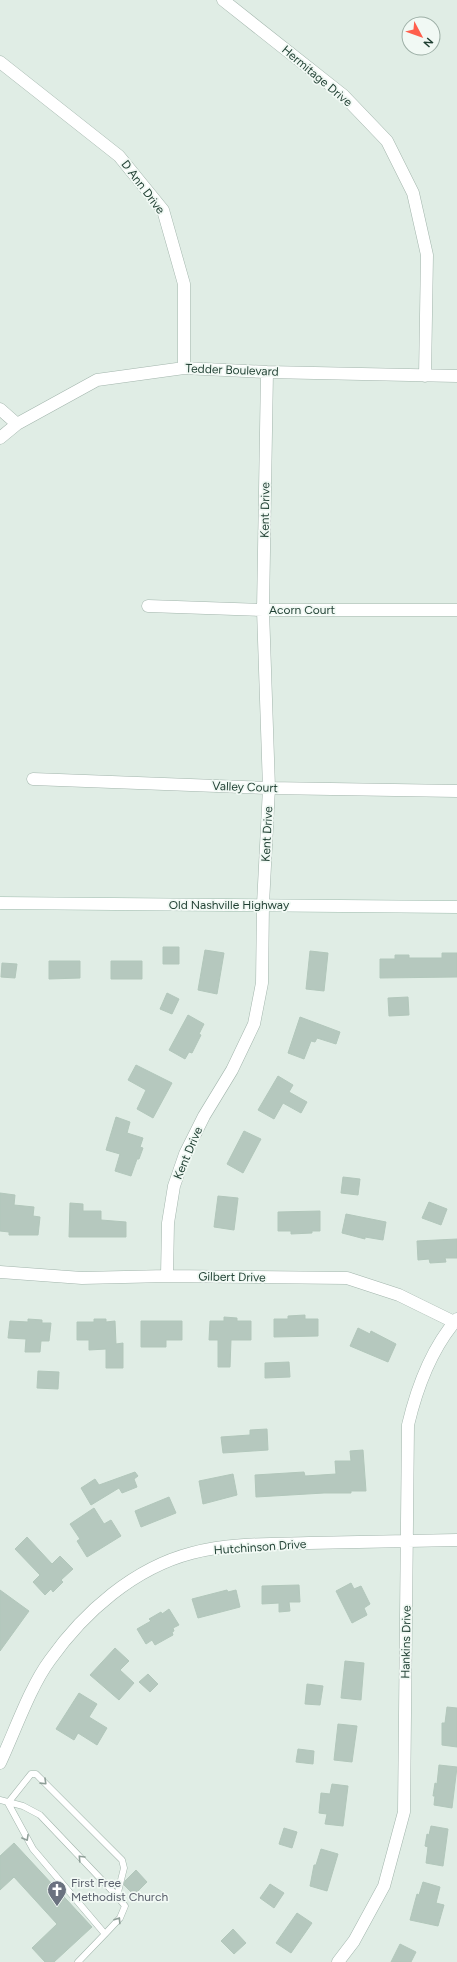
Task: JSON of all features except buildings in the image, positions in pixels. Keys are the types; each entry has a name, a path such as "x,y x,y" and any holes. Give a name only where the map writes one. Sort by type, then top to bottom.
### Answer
{"street":[{"name":"Hermitage Drive","path":"223,0 343,95 387,141 413,193 427,255 425,376"},
{"name":"D Ann Drive","path":"0,62 119,156 163,210 184,284 184,368"},
{"name":"Tedder Boulevard","path":"0,438 17,424 97,380 184,368 267,372 457,376"},
{"name":"Kent Drive","path":"167,1276 168,1223 174,1186 185,1154 204,1116 232,1070 254,1024 262,983 262,904 269,788 263,610 267,372"},
{"path":"0,409 17,424"},
{"name":"Acorn Court","path":"148,606 263,610 457,610"},
{"name":"Valley Court","path":"33,780 269,788 457,791"},
{"name":"Old Nashville Highway","path":"0,903 262,904 457,907"},
{"name":"Gilbert Drive","path":"0,1272 82,1278 167,1276 347,1278 399,1295 456,1321"},
{"name":"Hankins Drive","path":"338,1962 354,1941 384,1886 404,1812 408,1425 416,1392 434,1352 456,1321"},
{"name":"Hutchinson Drive","path":"0,1763 49,1661 75,1628 106,1599 134,1579 162,1564 192,1553 222,1548 288,1544 457,1540"}],"lane":[{"path":"8,1803 31,1774 36,1774 122,1860 124,1868 117,1896"},
{"path":"0,1800 23,1806 40,1815 125,1906 120,1918 78,1962"},
{"path":"8,1803 33,1849 105,1934"}],"place":[{"name":"First Free Methodist Church","path":"57,1907"}]}
